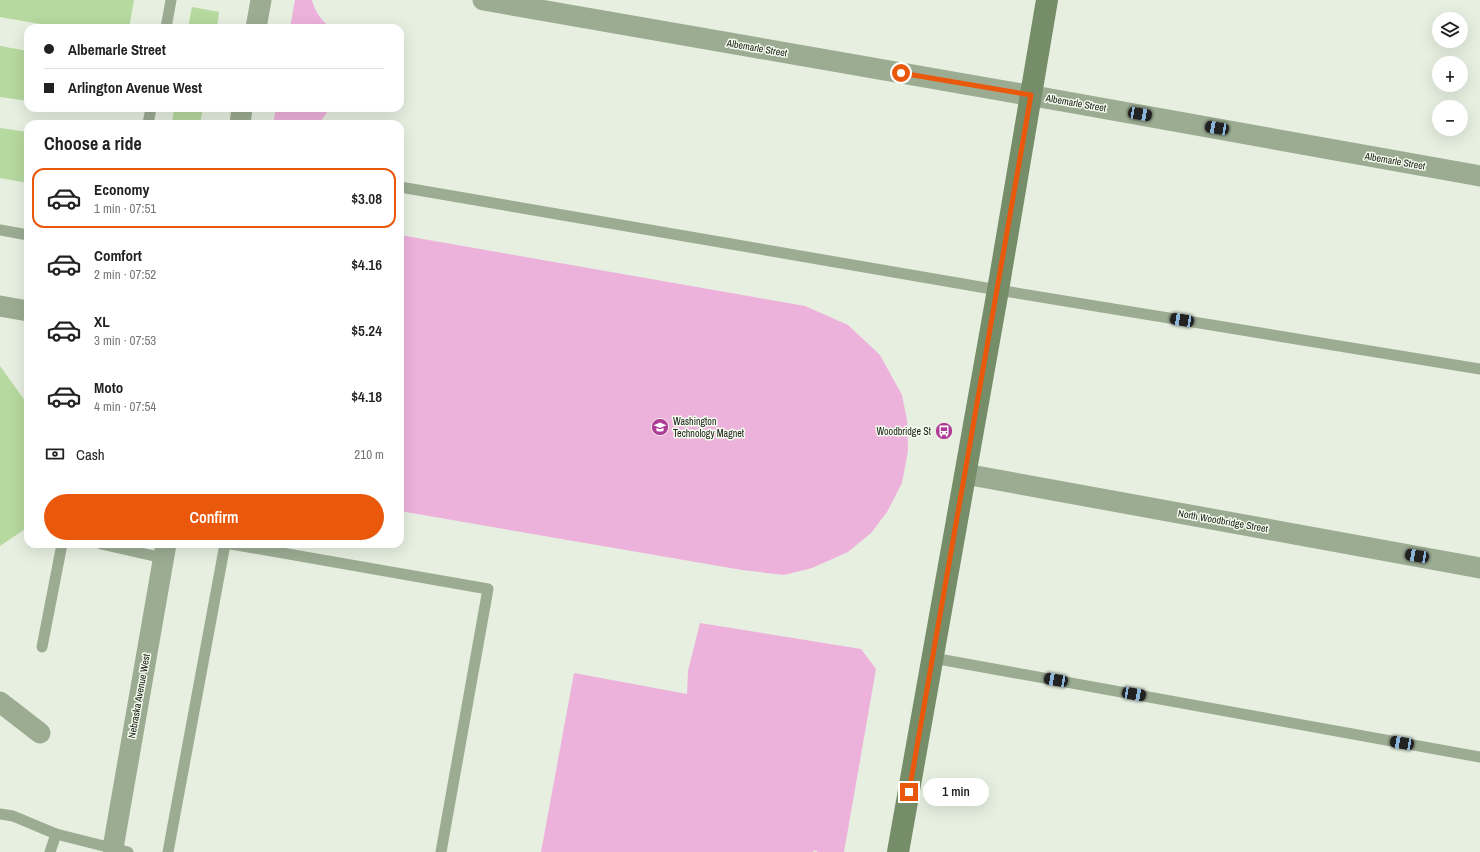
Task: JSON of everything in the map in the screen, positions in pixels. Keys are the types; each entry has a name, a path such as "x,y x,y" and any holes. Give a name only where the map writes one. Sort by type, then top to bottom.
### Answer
{"street":[{"path":"257,24 261,0"},
{"name":"Albemarle Street","path":"483,0 1031,95 1480,176"},
{"path":"899,852 998,290 1047,0"},
{"path":"0,306 24,310"},
{"name":"North Woodbridge Street","path":"965,474 1480,568"},
{"name":"Nebraska Avenue West","path":"117,851 168,549"},
{"path":"0,702 40,733"}],"lane":[{"path":"167,24 171,0"},
{"path":"404,189 998,290 1480,369"},
{"path":"0,230 24,234"},
{"path":"42,647 61,548"},
{"path":"155,548 168,549"},
{"path":"168,852 224,548"},
{"path":"254,548 488,589 441,852"},
{"path":"933,658 1480,757"},
{"path":"0,814 13,816 56,834 117,851"},
{"path":"50,852 56,834"}],"shaded area":[{"path":"295,0 312,0 319,16 326,24 291,24"},
{"path":"275,112 327,112 322,120 274,120"},
{"path":"404,236 805,306 848,325 880,355 902,395 907,420 908,451 902,483 887,512 871,533 848,552 812,568 784,575 742,570 404,512"},
{"path":"700,623 861,649 876,669 844,852 818,852 814,850 813,852 541,852 574,673 687,694 688,671"}],"building":[{"path":"0,0 134,0 130,24 40,24 0,17"},
{"path":"192,7 219,12 218,24 189,24"},
{"path":"0,46 24,50 24,100 0,97"},
{"path":"174,112 202,112 201,120 172,120"},
{"path":"0,128 24,131 24,182 0,178"},
{"path":"0,366 24,399 24,530 0,546"}],"place":[{"name":"Washington Technology Magnet","path":"660,427"},
{"name":"Woodbridge St","path":"944,431"}],"route":[{"path":"901,73 1031,95 909,792"}]}
